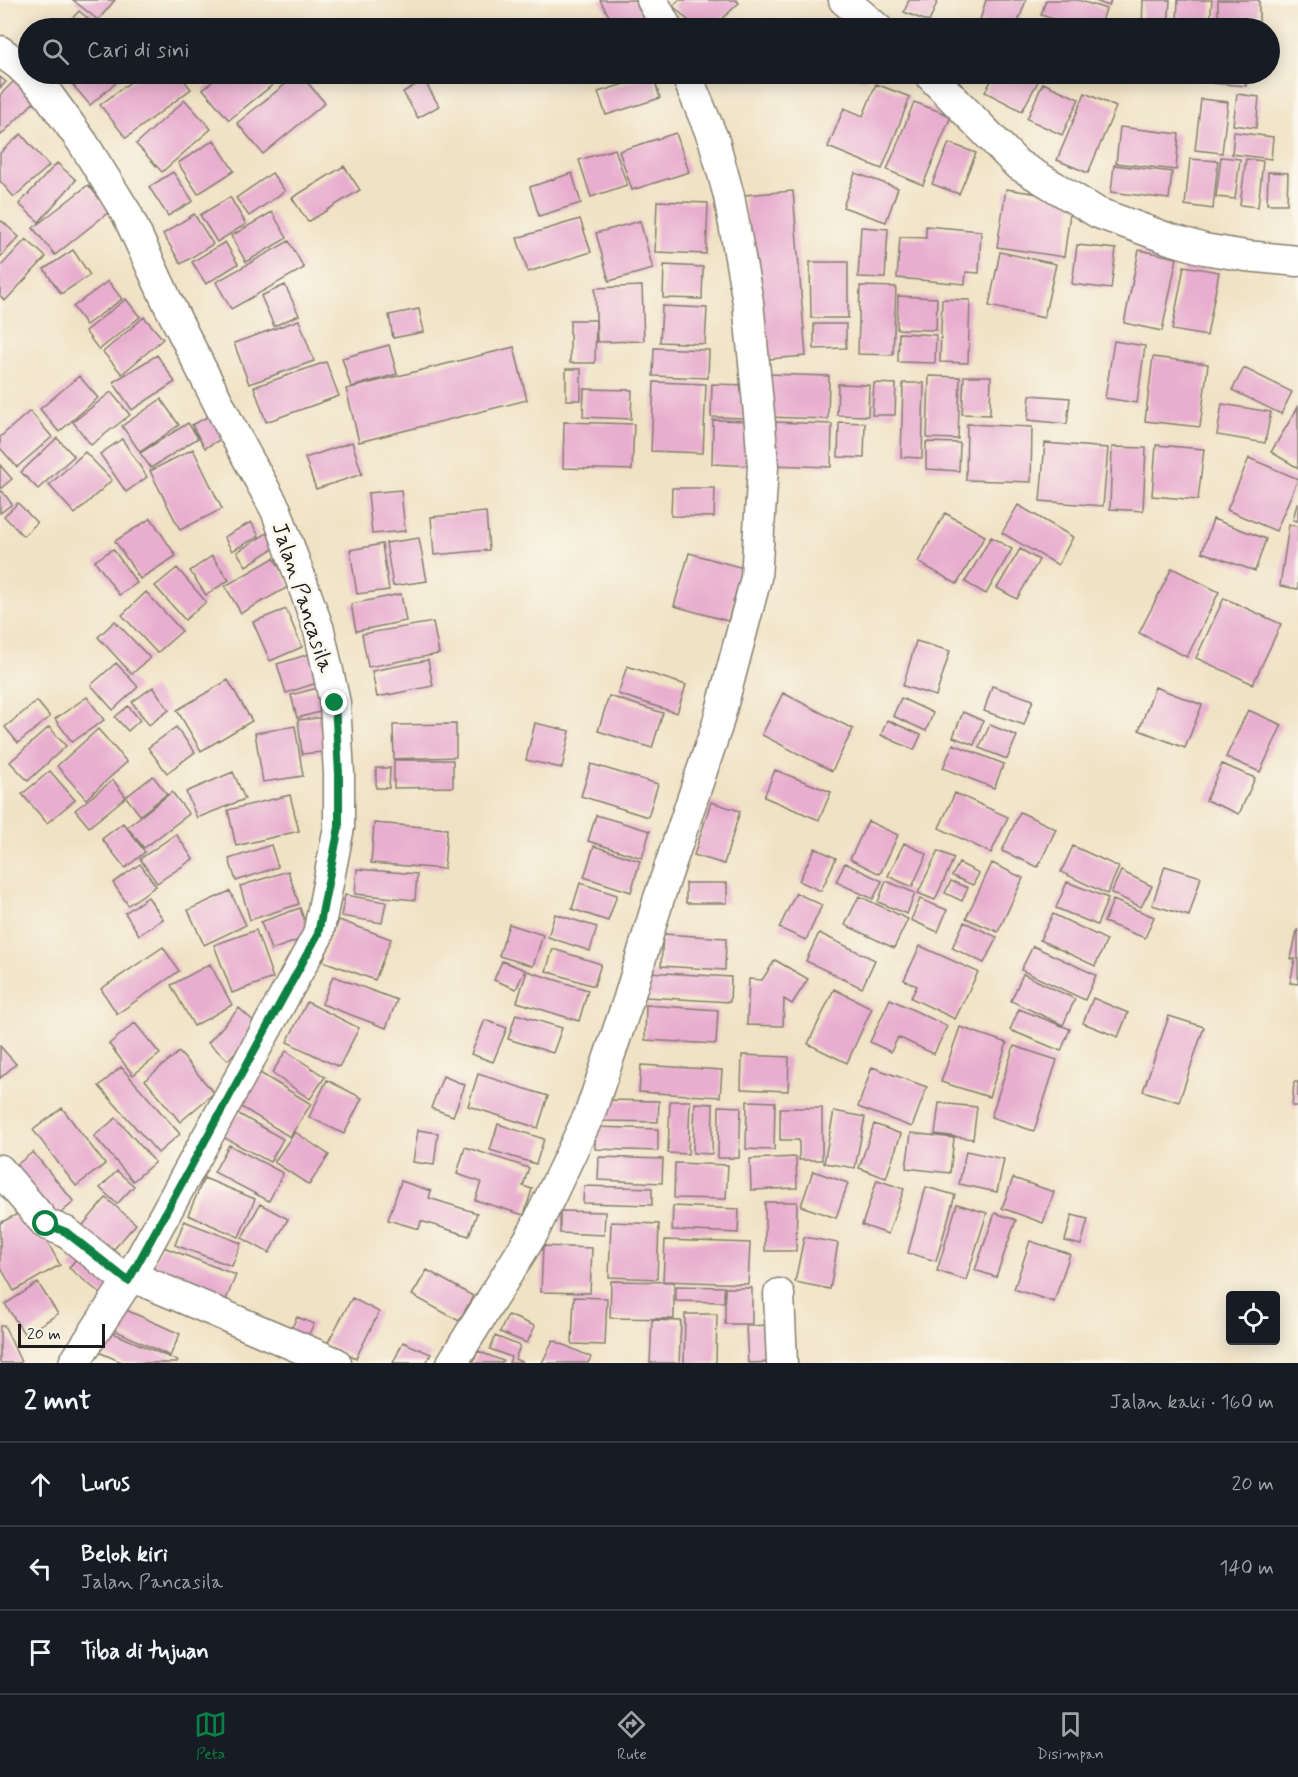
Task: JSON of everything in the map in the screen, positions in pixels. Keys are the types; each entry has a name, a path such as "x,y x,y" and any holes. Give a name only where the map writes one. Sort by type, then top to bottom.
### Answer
{"street":[{"path":"652,0 662,18"},
{"path":"844,0 865,18"},
{"name":"Jalan Pancasila","path":"0,51 18,63"},
{"name":"Jalan Pancasila","path":"39,84 83,143 127,214 168,303 230,426 276,510 319,630 335,703 339,774 339,827 318,934 129,1278 74,1363"},
{"path":"452,1363 533,1233 590,1113 628,1001 658,898 717,726 756,578 763,467 748,302 726,185 714,141 690,84"},
{"path":"938,84 1017,164 1098,213 1204,249 1298,261"},
{"path":"0,1170 46,1224 66,1232 129,1278 336,1363"},
{"path":"780,1294 782,1363"}],"building":[{"path":"73,0 115,0 100,18 96,18"},
{"path":"600,0 641,0 651,18 610,18"},
{"path":"679,0 736,0 739,3 723,18 686,18 673,6"},
{"path":"909,0 938,0 931,18 919,18 904,12"},
{"path":"986,0 1026,0 1020,18 981,18"},
{"path":"1046,0 1078,0 1106,9 1103,18 1050,18 1041,15"},
{"path":"1093,0 1111,0 1109,6"},
{"path":"1143,0 1170,0 1169,18 1142,18"},
{"path":"1178,0 1212,0 1210,18 1177,18"},
{"path":"1218,0 1259,0 1259,18 1218,18"},
{"path":"79,11 87,18 72,18"},
{"path":"0,77 6,82 0,88"},
{"path":"18,77 18,84 32,84 42,94 0,136 0,95"},
{"path":"72,84 114,84 90,105"},
{"path":"128,84 187,84 191,89 126,138 100,105"},
{"path":"209,84 274,84 229,120 203,89"},
{"path":"286,84 309,84 325,103 263,154 237,123"},
{"path":"417,84 426,84 439,106 418,118 403,92"},
{"path":"624,84 656,84 660,98 606,115 598,92"},
{"path":"876,84 910,97 882,169 828,147 844,108 863,116"},
{"path":"989,84 1037,84 1022,111 985,92"},
{"path":"1043,84 1079,99 1062,135 1027,119"},
{"path":"1085,93 1116,107 1088,173 1057,160"},
{"path":"1237,94 1259,97 1256,128 1233,125"},
{"path":"1201,99 1228,102 1222,153 1195,150"},
{"path":"185,100 211,129 162,172 136,144"},
{"path":"914,102 951,116 923,185 887,170"},
{"path":"1120,127 1179,134 1176,170 1116,163"},
{"path":"1234,132 1273,137 1271,159 1232,154"},
{"path":"676,133 689,172 632,190 619,151"},
{"path":"21,134 49,166 14,197 0,181 0,153"},
{"path":"214,140 234,171 198,194 178,163"},
{"path":"949,143 976,153 959,194 932,184"},
{"path":"615,149 627,185 591,197 579,160"},
{"path":"1221,157 1240,159 1235,199 1216,197"},
{"path":"1190,159 1218,161 1213,209 1185,205"},
{"path":"1246,159 1263,161 1258,207 1240,205"},
{"path":"57,163 76,180 39,222 19,204"},
{"path":"1114,165 1172,172 1169,199 1111,192"},
{"path":"344,166 360,190 308,222 292,198"},
{"path":"173,172 193,201 168,216 149,187"},
{"path":"1268,172 1288,173 1287,204 1267,204"},
{"path":"272,173 285,191 249,216 236,198"},
{"path":"572,173 581,203 539,216 530,187"},
{"path":"855,173 898,188 886,222 843,207"},
{"path":"88,185 110,211 55,255 33,228"},
{"path":"1006,189 1072,199 1064,257 997,247"},
{"path":"793,191 806,356 756,360 744,195"},
{"path":"230,197 246,224 217,242 200,215"},
{"path":"657,201 708,203 706,254 655,252"},
{"path":"272,212 287,238 246,262 231,236"},
{"path":"194,214 213,244 181,264 163,234"},
{"path":"580,219 591,252 528,272 517,238"},
{"path":"2,221 19,237 0,257 0,223"},
{"path":"640,221 653,269 609,281 596,233"},
{"path":"926,226 981,231 979,273 966,272 965,284 897,278 900,237 926,238"},
{"path":"861,227 888,229 885,278 858,277"},
{"path":"26,239 46,257 5,301 0,296 0,267"},
{"path":"289,241 304,268 231,309 216,282"},
{"path":"225,242 238,264 206,284 192,262"},
{"path":"1077,245 1116,249 1111,289 1072,284"},
{"path":"73,250 90,275 61,294 44,269"},
{"path":"1139,250 1177,258 1162,331 1124,323"},
{"path":"1000,252 1056,264 1044,318 989,306"},
{"path":"810,262 848,262 848,318 811,318"},
{"path":"664,265 703,267 702,299 663,298"},
{"path":"1184,266 1219,272 1207,336 1172,330"},
{"path":"108,281 122,299 86,325 73,307"},
{"path":"285,285 299,315 274,326 261,296"},
{"path":"642,286 644,341 597,342 595,288"},
{"path":"860,286 896,287 893,355 858,354"},
{"path":"898,296 937,298 936,330 897,329"},
{"path":"126,299 140,317 99,350 85,331"},
{"path":"942,299 970,300 968,363 940,362"},
{"path":"662,306 707,308 705,344 660,342"},
{"path":"419,309 424,332 393,338 389,315"},
{"path":"144,317 163,339 122,374 103,352"},
{"path":"299,320 314,361 249,384 234,343"},
{"path":"570,320 596,320 595,363 570,363"},
{"path":"814,324 846,324 846,348 814,349"},
{"path":"899,333 936,335 935,363 898,362"},
{"path":"1114,341 1145,346 1137,403 1105,398"},
{"path":"389,345 397,374 351,387 342,358"},
{"path":"514,347 527,400 359,442 346,389"},
{"path":"654,348 709,350 708,378 653,376"},
{"path":"157,355 175,382 132,410 113,382"},
{"path":"1153,357 1208,364 1200,427 1145,421"},
{"path":"326,362 339,396 266,422 254,387"},
{"path":"1244,368 1292,392 1281,414 1232,390"},
{"path":"566,369 581,369 581,400 566,400"},
{"path":"768,374 829,376 828,419 766,417"},
{"path":"79,376 98,398 59,432 40,409"},
{"path":"929,376 960,377 958,439 927,438"},
{"path":"964,376 991,376 990,415 962,414"},
{"path":"654,382 706,384 703,453 651,451"},
{"path":"874,383 896,384 895,415 872,415"},
{"path":"903,383 924,383 922,458 901,457"},
{"path":"712,384 747,385 746,418 711,417"},
{"path":"838,384 869,385 868,416 837,415"},
{"path":"584,389 632,390 631,419 583,417"},
{"path":"111,392 130,415 91,445 73,422"},
{"path":"1030,395 1070,398 1067,424 1028,420"},
{"path":"161,399 179,425 140,452 122,426"},
{"path":"1222,404 1271,412 1265,443 1217,435"},
{"path":"1298,407 1298,468 1271,452"},
{"path":"30,411 52,437 17,467 0,448 0,437"},
{"path":"213,414 225,437 205,448 192,425"},
{"path":"713,420 754,421 753,466 712,464"},
{"path":"564,422 634,424 632,470 563,468"},
{"path":"773,422 832,424 831,467 771,465"},
{"path":"839,422 865,423 864,458 838,457"},
{"path":"188,423 198,438 151,468 140,453"},
{"path":"967,424 1032,427 1031,482 966,480"},
{"path":"57,438 74,456 38,489 21,472"},
{"path":"122,439 147,477 126,492 100,454"},
{"path":"352,442 362,474 316,489 305,458"},
{"path":"926,442 960,443 959,471 926,469"},
{"path":"1045,443 1108,448 1103,506 1040,501"},
{"path":"1156,445 1204,449 1198,500 1152,496"},
{"path":"1112,447 1146,448 1143,511 1110,509"},
{"path":"193,449 222,509 180,530 150,471"},
{"path":"85,452 112,480 75,514 49,485"},
{"path":"1249,458 1298,479 1276,531 1227,510"},
{"path":"0,465 12,479 0,489"},
{"path":"672,488 715,488 714,517 671,516"},
{"path":"401,490 405,531 372,534 368,493"},
{"path":"2,491 12,504 0,513 0,492"},
{"path":"18,503 37,523 23,536 4,516"},
{"path":"1298,503 1298,521 1293,520"},
{"path":"1018,505 1073,537 1058,565 1002,533"},
{"path":"486,512 489,550 434,555 431,517"},
{"path":"945,513 985,536 957,584 918,562"},
{"path":"151,518 176,556 140,579 115,541"},
{"path":"1213,519 1266,539 1255,571 1202,552"},
{"path":"251,522 259,536 232,551 224,537"},
{"path":"1289,525 1298,526 1298,589 1280,586"},
{"path":"267,533 276,547 246,566 237,552"},
{"path":"991,537 1012,549 986,594 965,582"},
{"path":"419,538 427,581 393,586 386,543"},
{"path":"382,544 389,590 357,594 350,550"},
{"path":"113,549 137,583 119,595 95,561"},
{"path":"1020,549 1039,560 1017,599 997,588"},
{"path":"689,553 743,568 728,621 674,606"},
{"path":"212,556 229,580 206,595 190,571"},
{"path":"274,558 290,586 241,613 225,586"},
{"path":"177,568 206,602 185,620 155,586"},
{"path":"1172,568 1219,592 1187,657 1139,633"},
{"path":"146,592 182,631 157,653 122,615"},
{"path":"401,594 406,621 356,631 351,604"},
{"path":"1224,598 1281,624 1253,684 1196,658"},
{"path":"286,609 302,647 270,661 253,622"},
{"path":"115,621 150,658 132,674 98,637"},
{"path":"433,622 439,654 368,667 362,634"},
{"path":"916,641 950,651 936,696 903,686"},
{"path":"316,652 326,680 286,693 277,664"},
{"path":"428,660 433,686 377,697 372,671"},
{"path":"116,663 138,687 113,710 91,685"},
{"path":"627,666 686,685 677,713 618,694"},
{"path":"228,680 252,721 201,751 177,710"},
{"path":"325,686 331,709 297,718 291,695"},
{"path":"992,686 1033,700 1024,725 984,711"},
{"path":"153,687 169,710 149,725 132,702"},
{"path":"1155,687 1202,705 1185,748 1139,730"},
{"path":"783,693 853,729 832,771 762,735"},
{"path":"609,696 663,713 652,748 598,731"},
{"path":"87,697 104,720 72,742 55,719"},
{"path":"901,698 933,713 926,731 893,716"},
{"path":"37,701 50,717 18,743 5,727"},
{"path":"128,706 140,720 128,731 115,717"},
{"path":"1248,710 1282,725 1260,772 1226,757"},
{"path":"963,712 983,721 974,745 953,737"},
{"path":"327,717 332,751 302,754 298,720"},
{"path":"887,720 921,735 914,750 881,735"},
{"path":"535,723 570,731 562,768 526,760"},
{"path":"456,724 456,757 394,759 393,725"},
{"path":"990,725 1017,736 1007,759 979,748"},
{"path":"295,726 303,776 263,782 255,733"},
{"path":"49,727 66,746 28,781 10,762"},
{"path":"176,727 195,752 167,773 148,748"},
{"path":"98,729 127,762 86,799 57,766"},
{"path":"953,744 1004,764 994,788 943,768"},
{"path":"394,760 453,760 453,787 394,788"},
{"path":"591,764 658,784 648,817 581,796"},
{"path":"1222,764 1255,778 1239,814 1206,800"},
{"path":"376,768 390,768 389,788 376,788"},
{"path":"775,770 831,792 819,820 764,797"},
{"path":"50,771 75,800 47,823 22,794"},
{"path":"233,772 245,799 197,818 186,792"},
{"path":"153,776 167,794 140,815 126,797"},
{"path":"113,780 126,797 89,827 75,810"},
{"path":"172,792 189,814 144,848 127,827"},
{"path":"955,793 1008,817 991,853 939,828"},
{"path":"290,795 299,831 236,846 228,810"},
{"path":"711,802 740,811 724,864 694,855"},
{"path":"1020,812 1056,829 1038,867 1002,851"},
{"path":"596,815 650,831 642,858 588,841"},
{"path":"868,821 898,835 880,874 850,859"},
{"path":"123,823 145,852 125,868 102,839"},
{"path":"374,823 447,829 444,869 371,863"},
{"path":"176,834 193,859 157,883 140,859"},
{"path":"904,843 927,854 912,887 888,876"},
{"path":"271,845 278,867 236,881 229,859"},
{"path":"594,846 640,861 631,892 584,877"},
{"path":"1073,846 1119,867 1107,894 1061,872"},
{"path":"815,848 836,858 821,891 799,881"},
{"path":"938,851 954,858 935,900 918,893"},
{"path":"845,863 882,881 873,899 836,882"},
{"path":"959,863 979,873 973,885 952,876"},
{"path":"992,863 1023,878 998,932 966,918"},
{"path":"140,864 156,886 128,905 113,883"},
{"path":"1165,866 1201,877 1189,916 1152,905"},
{"path":"357,869 417,874 415,900 355,894"},
{"path":"288,871 299,904 250,920 240,886"},
{"path":"1121,871 1152,886 1141,907 1111,893"},
{"path":"886,881 915,893 907,914 878,902"},
{"path":"951,881 968,888 962,901 945,893"},
{"path":"1067,882 1108,898 1097,925 1056,908"},
{"path":"580,883 617,895 608,921 572,909"},
{"path":"686,883 727,883 727,903 686,903"},
{"path":"230,891 246,925 204,945 188,910"},
{"path":"796,893 822,905 806,940 779,928"},
{"path":"345,895 386,902 382,923 341,916"},
{"path":"859,896 908,919 894,948 845,925"},
{"path":"148,897 163,919 139,935 125,913"},
{"path":"920,899 947,910 938,932 911,920"},
{"path":"1113,900 1154,917 1145,938 1104,922"},
{"path":"300,908 310,936 271,950 261,922"},
{"path":"555,914 597,927 590,951 548,937"},
{"path":"1053,914 1107,940 1095,966 1040,940"},
{"path":"339,920 391,939 375,980 323,961"},
{"path":"964,922 997,937 984,963 952,948"},
{"path":"509,924 543,935 533,966 499,956"},
{"path":"256,930 273,978 232,993 214,945"},
{"path":"1297,930 1298,984 1290,983 1295,959 1291,959"},
{"path":"819,933 875,960 862,988 806,961"},
{"path":"663,934 726,938 725,970 661,966"},
{"path":"920,946 978,972 955,1019 911,998 917,986 904,980"},
{"path":"1033,946 1096,975 1085,1000 1021,970"},
{"path":"163,947 179,971 117,1014 101,989"},
{"path":"553,949 601,964 594,986 546,971"},
{"path":"775,960 808,979 792,1004 784,999 783,1026 747,1025 749,979 762,980"},
{"path":"502,961 525,970 516,989 494,980"},
{"path":"210,964 232,1005 194,1026 171,985"},
{"path":"527,971 588,990 579,1021 517,1002"},
{"path":"648,972 731,977 730,1002 646,997"},
{"path":"1023,974 1075,999 1063,1025 1011,1001"},
{"path":"333,976 397,1000 386,1028 322,1004"},
{"path":"834,989 872,1008 847,1063 808,1044"},
{"path":"1093,998 1128,1013 1118,1037 1083,1023"},
{"path":"890,999 947,1026 934,1054 898,1037 891,1052 870,1042"},
{"path":"307,1002 359,1028 339,1067 287,1042"},
{"path":"646,1005 718,1010 716,1044 645,1040"},
{"path":"239,1008 259,1026 228,1060 208,1043"},
{"path":"1019,1009 1070,1029 1061,1051 1010,1030"},
{"path":"516,1014 562,1028 553,1053 508,1039"},
{"path":"1169,1016 1204,1027 1179,1102 1143,1091"},
{"path":"485,1020 507,1028 493,1062 471,1054"},
{"path":"135,1023 160,1054 133,1075 109,1044"},
{"path":"960,1027 1007,1043 989,1097 941,1082"},
{"path":"0,1046 16,1064 0,1078"},
{"path":"1014,1046 1057,1060 1034,1131 991,1117"},
{"path":"286,1051 325,1077 310,1099 272,1073"},
{"path":"179,1052 214,1093 180,1122 145,1080"},
{"path":"742,1055 789,1057 788,1091 741,1089"},
{"path":"641,1065 722,1070 720,1097 639,1092"},
{"path":"121,1067 180,1134 158,1153 99,1086"},
{"path":"872,1067 927,1087 912,1127 858,1107"},
{"path":"260,1073 311,1104 290,1137 240,1106"},
{"path":"478,1074 548,1096 538,1128 468,1106"},
{"path":"443,1076 465,1085 453,1116 431,1108"},
{"path":"327,1080 362,1098 344,1134 309,1117"},
{"path":"1294,1082 1298,1082 1298,1106 1292,1106"},
{"path":"605,1100 659,1101 658,1122 604,1121"},
{"path":"670,1101 690,1101 688,1154 668,1153"},
{"path":"747,1101 775,1102 774,1150 746,1149"},
{"path":"695,1103 713,1104 712,1154 693,1153"},
{"path":"939,1103 977,1107 973,1139 935,1134"},
{"path":"719,1106 741,1107 739,1158 718,1158"},
{"path":"62,1108 105,1164 76,1186 33,1130"},
{"path":"780,1108 822,1108 822,1160 799,1160 799,1140 780,1140"},
{"path":"834,1111 865,1117 855,1168 824,1163"},
{"path":"237,1113 283,1139 270,1162 223,1137"},
{"path":"116,1118 155,1162 133,1181 94,1136"},
{"path":"498,1124 544,1139 536,1164 490,1150"},
{"path":"874,1124 901,1134 886,1178 859,1168"},
{"path":"595,1127 658,1129 658,1151 595,1149"},
{"path":"418,1130 438,1133 434,1165 413,1162"},
{"path":"295,1132 329,1155 309,1185 274,1162"},
{"path":"911,1133 954,1138 950,1173 906,1168"},
{"path":"229,1145 283,1173 269,1201 214,1172"},
{"path":"465,1147 529,1168 523,1186 532,1189 524,1215 475,1200 481,1182 457,1174"},
{"path":"966,1151 1004,1159 997,1192 959,1184"},
{"path":"33,1152 74,1202 51,1221 10,1170"},
{"path":"599,1157 663,1159 662,1183 598,1180"},
{"path":"796,1157 797,1188 751,1190 750,1159"},
{"path":"675,1163 728,1165 726,1199 674,1198"},
{"path":"117,1171 134,1186 117,1204 100,1188"},
{"path":"813,1171 848,1183 836,1218 801,1206"},
{"path":"204,1178 255,1199 239,1237 188,1215"},
{"path":"1013,1178 1054,1192 1043,1223 1002,1208"},
{"path":"877,1180 904,1189 888,1234 862,1225"},
{"path":"401,1181 431,1191 429,1198 477,1213 469,1236 421,1221 419,1229 388,1220"},
{"path":"584,1186 652,1188 652,1205 583,1203"},
{"path":"926,1187 955,1195 936,1261 908,1253"},
{"path":"106,1198 136,1224 107,1257 77,1232"},
{"path":"765,1202 797,1202 796,1251 765,1251"},
{"path":"260,1204 288,1219 269,1253 242,1238"},
{"path":"957,1204 987,1213 966,1280 937,1271"},
{"path":"673,1206 739,1209 738,1233 672,1230"},
{"path":"29,1208 60,1265 14,1291 0,1266 0,1223"},
{"path":"560,1211 605,1212 604,1235 560,1233"},
{"path":"995,1213 1016,1220 996,1277 975,1270"},
{"path":"1072,1215 1088,1219 1081,1245 1065,1241"},
{"path":"184,1221 241,1243 232,1266 175,1245"},
{"path":"611,1222 659,1224 657,1279 609,1277"},
{"path":"804,1237 838,1243 830,1289 795,1282"},
{"path":"665,1240 750,1243 748,1284 663,1281"},
{"path":"1030,1241 1070,1254 1054,1302 1014,1289"},
{"path":"161,1246 236,1275 225,1302 150,1273"},
{"path":"543,1246 592,1248 590,1293 541,1292"},
{"path":"82,1251 120,1282 107,1299 69,1268"},
{"path":"427,1270 473,1296 459,1321 412,1295"},
{"path":"611,1281 674,1282 674,1319 610,1318"},
{"path":"38,1283 58,1314 25,1335 5,1304"},
{"path":"676,1286 724,1287 724,1302 676,1301"},
{"path":"725,1288 752,1288 752,1324 725,1324"},
{"path":"574,1297 607,1298 605,1345 572,1344"},
{"path":"352,1298 379,1312 356,1358 327,1344"},
{"path":"124,1309 180,1334 170,1356 114,1330"},
{"path":"685,1314 717,1314 716,1363 684,1363"},
{"path":"508,1315 535,1326 527,1343 500,1332"},
{"path":"297,1317 314,1324 304,1343 288,1336"},
{"path":"652,1320 681,1321 679,1363 650,1363"},
{"path":"4,1325 20,1363 0,1363 0,1326"},
{"path":"774,1325 776,1362 748,1363 746,1326"},
{"path":"104,1329 178,1361 177,1363 124,1363 94,1350"},
{"path":"495,1336 520,1346 515,1359 524,1363 509,1363 511,1357 490,1349"},
{"path":"553,1340 591,1357 588,1363 542,1363"},
{"path":"403,1342 431,1354 426,1363 393,1363"},
{"path":"478,1351 503,1361 502,1363 473,1363"}],"route":[{"path":"46,1224 66,1232 128,1281 318,934 339,827 335,703"}]}
